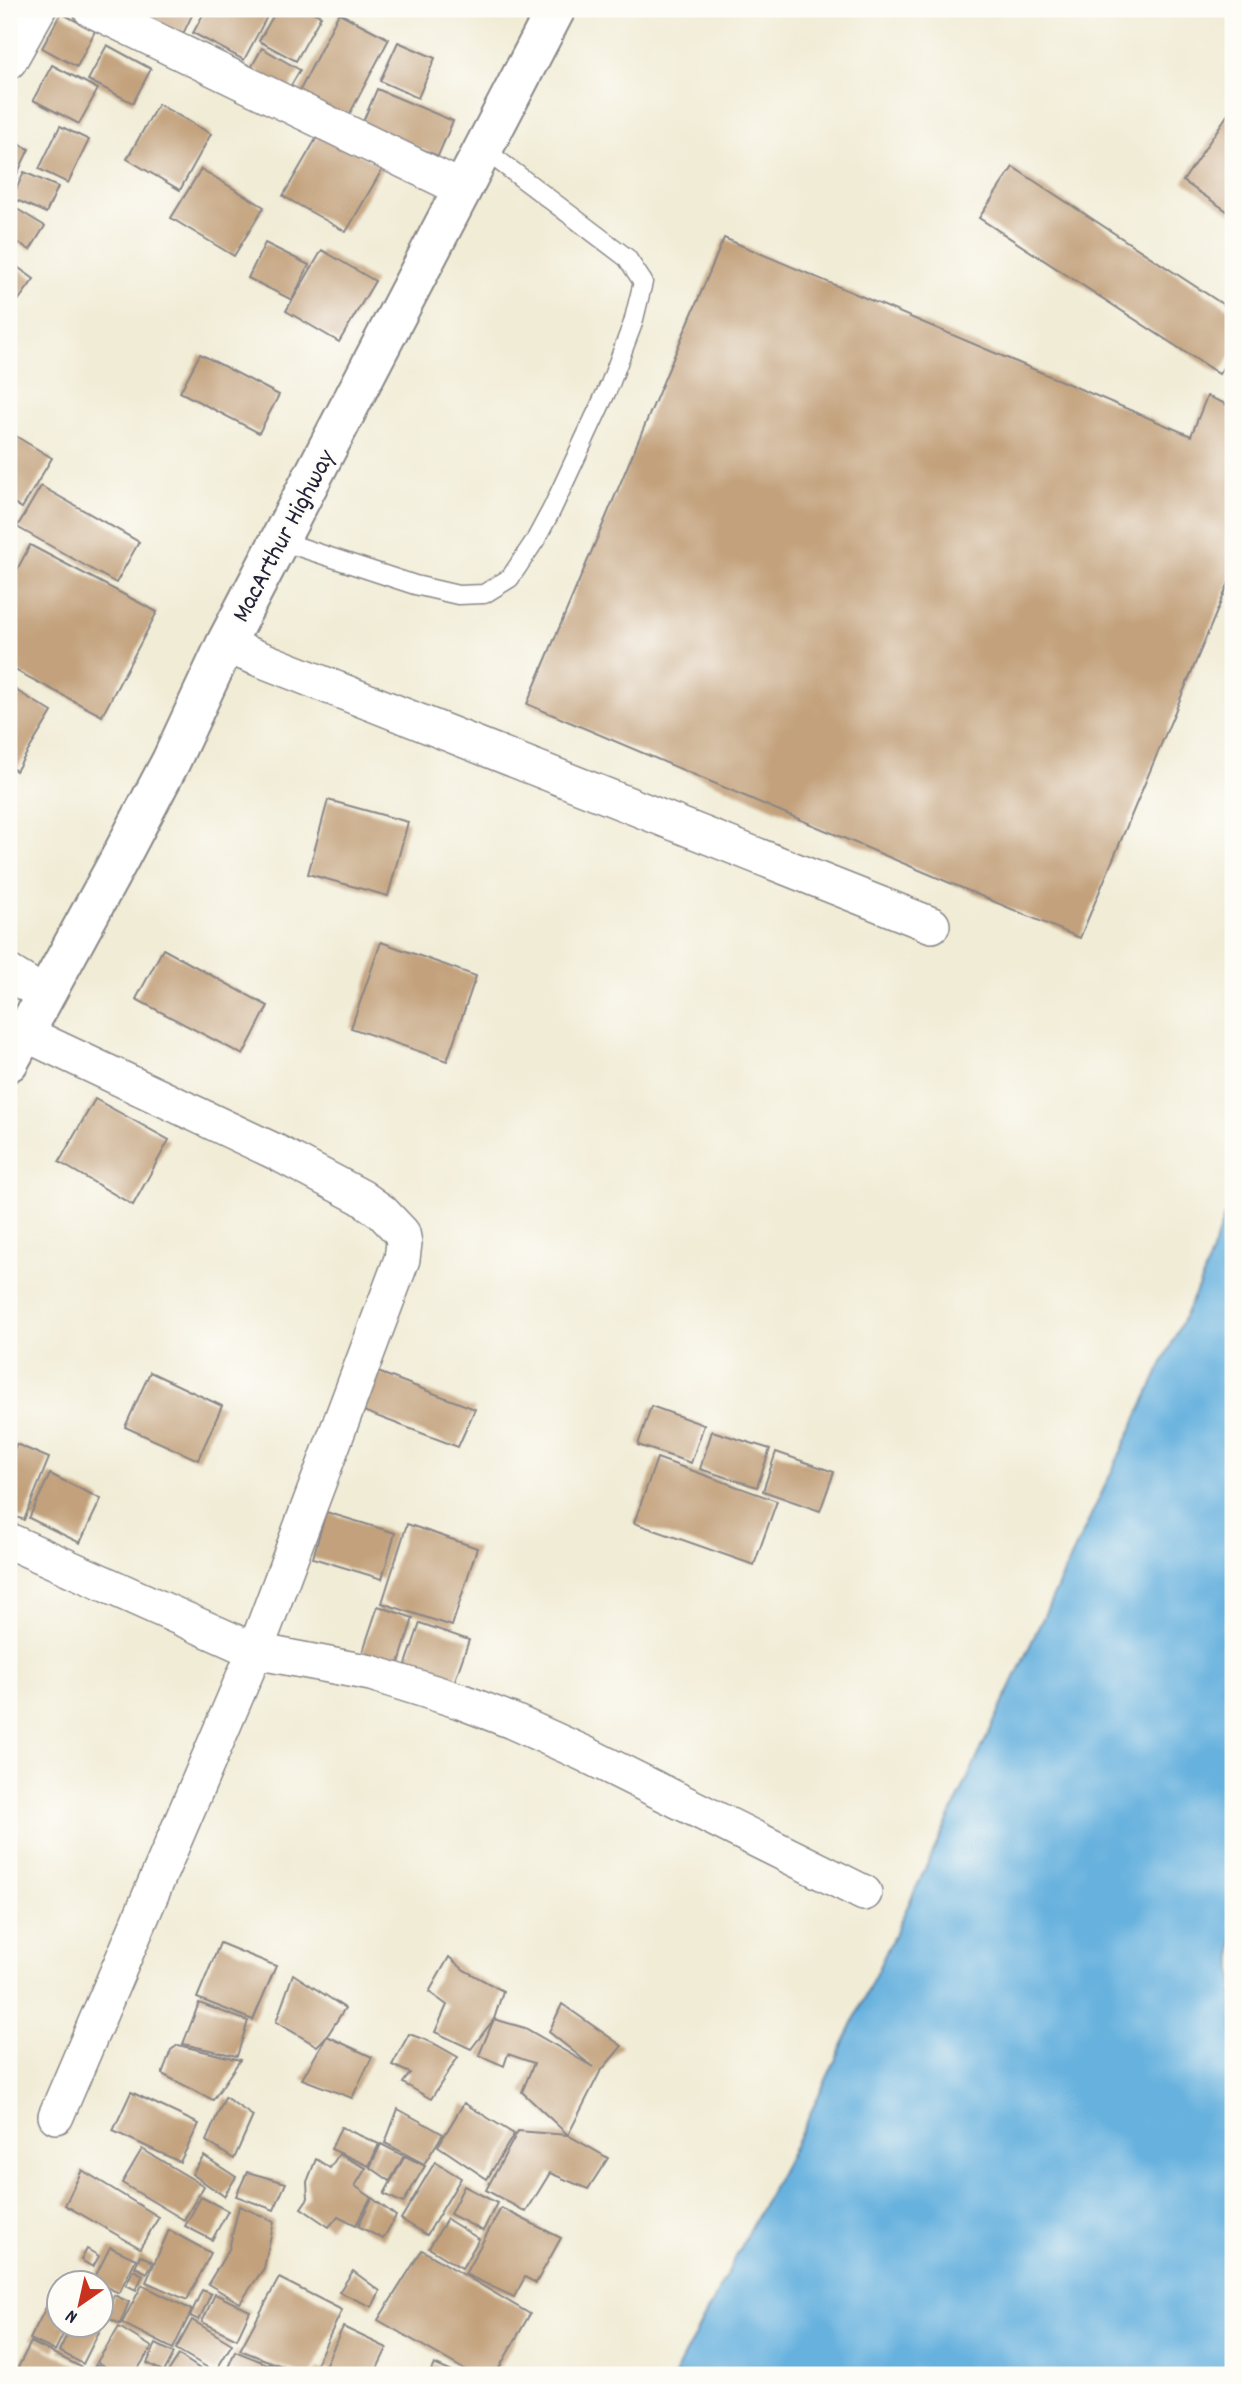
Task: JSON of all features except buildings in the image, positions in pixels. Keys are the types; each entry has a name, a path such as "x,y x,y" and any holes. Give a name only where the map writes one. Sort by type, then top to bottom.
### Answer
{"highway":[{"name":"MacArthur Highway","path":"16,1048 171,761 225,645 556,9"}],"street":[{"path":"9,61 38,9"},
{"path":"92,9 463,189"},
{"path":"225,645 932,925"},
{"path":"9,972 45,995"},
{"path":"16,1048 332,1181 371,1204 390,1219 402,1233 404,1243 402,1259 255,1651 56,2116"},
{"path":"9,1541 255,1651 371,1674 460,1701 512,1721 585,1754 864,1893"}],"lane":[{"path":"281,541 415,585 458,595 484,594 510,578 552,509 610,384 633,323 643,282 627,258 482,148"}],"water":[{"path":"1233,1191 1233,2375 674,2375 802,2131 1203,1277"}]}
